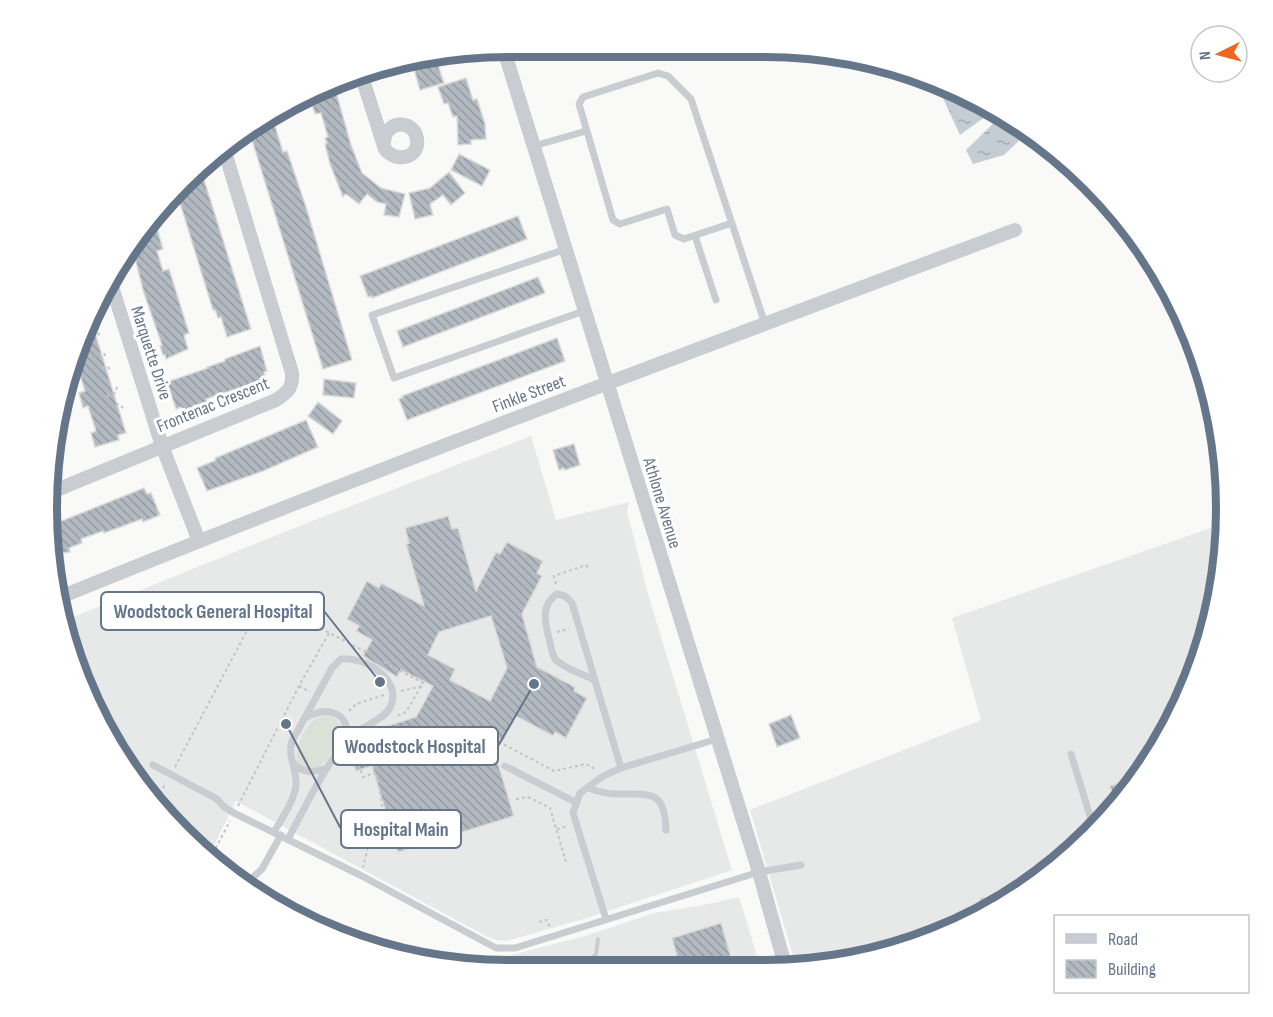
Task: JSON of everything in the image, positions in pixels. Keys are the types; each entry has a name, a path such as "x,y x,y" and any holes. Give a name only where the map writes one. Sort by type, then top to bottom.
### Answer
{"street":[{"name":"Athlone Avenue","path":"506,57 759,872 783,959"},
{"path":"363,81 384,143"},
{"name":"Frontenac Crescent","path":"58,489 276,400 289,392 292,387 292,374 226,156"},
{"name":"Finkle Street","path":"66,595 198,541 606,384 1015,230"},
{"name":"Marquette Drive","path":"113,291 162,446 198,541"}],"lane":[{"path":"732,224 684,239 675,235 668,209 620,224 614,220 579,104 583,97 658,73 668,76 691,99 765,324"},
{"path":"534,146 586,131"},
{"path":"695,236 716,300"},
{"path":"566,249 372,315 394,378 584,311"},
{"path":"594,680 556,659 545,622 549,599 557,594 569,598 621,768"},
{"path":"251,879 262,868 281,836 348,738 357,730 388,712 393,701 392,685 381,672 355,659 346,659 336,663 290,747 296,774 295,791 281,836"},
{"path":"304,718 321,712 334,713 348,726 348,738"},
{"path":"606,919 573,813 580,793 603,776 621,768 717,739"},
{"path":"1071,754 1091,820"},
{"path":"293,761 305,772 327,768"},
{"path":"153,765 217,800 234,813 360,875 496,948 514,948 759,872 801,865"},
{"path":"505,766 575,802"},
{"path":"588,788 603,793 652,795 660,802 666,820 666,830"}],"path":[{"path":"93,334 98,332 100,338"},
{"path":"100,358 105,357 104,351"},
{"path":"103,368 108,366 110,371"},
{"path":"107,396 115,393 118,384"},
{"path":"116,405 119,404 124,409"},
{"path":"557,590 554,576 586,566 589,569"},
{"path":"548,635 579,626"},
{"path":"214,851 299,686 329,633"},
{"path":"299,686 317,697"},
{"path":"347,713 356,705 393,692 422,686"},
{"path":"488,736 554,771 586,764 603,776"},
{"path":"516,799 528,796 550,808 566,862"},
{"path":"539,922 547,920 552,936"}],"shaded area":[{"path":"531,436 556,520 629,502 627,511 648,594 732,870 587,918 506,941 495,940 484,935 236,801 212,849 169,806 150,783 117,734 91,681 71,618"},
{"path":"1215,526 1212,567 1201,625 1182,681 1156,734 1140,759 1123,783 1084,828 1039,867 1015,884 990,900 937,926 881,945 794,959 750,810 981,720 952,618"},
{"path":"326,716 339,724 342,730 341,738 330,756 321,765 308,768 298,761 298,747 309,725"},
{"path":"739,897 758,960 496,960 585,936 655,913"}],"water":[{"path":"940,93 987,116 960,135"},
{"path":"996,121 1022,138 1004,155 973,164 966,150"}],"building":[{"path":"438,65 444,83 420,90 414,69 406,71 405,69 420,66"},
{"path":"466,78 473,100 477,99 485,124 486,139 471,140 471,144 458,145 457,116 453,117 448,103 444,104 438,87"},
{"path":"336,91 351,145 362,173 381,188 405,194 399,217 384,215 386,204 377,202 367,194 359,204 346,194 343,197 330,164 325,144 327,143 325,138 328,137 321,113 315,114 312,103"},
{"path":"274,123 283,152 287,151 306,207 352,360 323,369 252,140 255,139 254,136"},
{"path":"459,154 490,170 482,186 451,170"},
{"path":"449,172 465,193 451,205 443,195 430,204 433,215 415,219 409,193 430,188"},
{"path":"203,176 251,329 227,337 221,317 218,318 213,310 179,200"},
{"path":"518,216 527,239 372,298 368,297 360,276"},
{"path":"156,226 163,249 157,251 163,271 169,269 189,333 184,335 188,349 166,359 143,290 134,256"},
{"path":"538,277 545,293 403,347 397,331"},
{"path":"94,330 126,433 118,435 119,440 95,447 91,433 96,431 88,406 83,408 79,393 85,391 79,371"},
{"path":"557,338 565,361 407,420 399,399 402,396"},
{"path":"260,346 267,371 264,372 266,379 206,399 207,402 183,411 181,407 176,409 167,382"},
{"path":"324,379 356,383 354,398 323,395"},
{"path":"318,402 342,421 333,434 308,416"},
{"path":"306,420 318,447 263,471 207,491 197,468 216,460 215,458"},
{"path":"574,444 580,465 559,470 553,450"},
{"path":"144,488 147,494 151,493 160,515 81,539 82,543 69,548 70,552 60,553 57,523"},
{"path":"448,516 452,529 458,528 476,591 496,552 500,554 507,542 543,561 537,573 542,576 522,614 537,667 575,687 574,691 587,698 566,738 555,732 553,736 516,716 503,741 489,734 514,816 398,852 372,766 356,771 349,751 369,732 416,717 433,686 401,670 397,677 363,656 372,640 356,631 359,626 347,619 367,581 379,588 381,583 424,606 406,544 409,543 405,528","holes":["491,616 507,668 490,701 450,680 455,669 428,655 439,632"]},
{"path":"791,715 800,738 777,747 769,724"},
{"path":"1124,782 1113,795 1110,786"},
{"path":"721,923 732,960 678,960 672,938"}],"waterway":[{"path":"591,960 596,954 598,939"}],"place":[{"name":"Woodstock General Hospital","path":"380,682"},
{"name":"Woodstock Hospital","path":"534,684"},
{"name":"Hospital Main","path":"286,724"}]}
